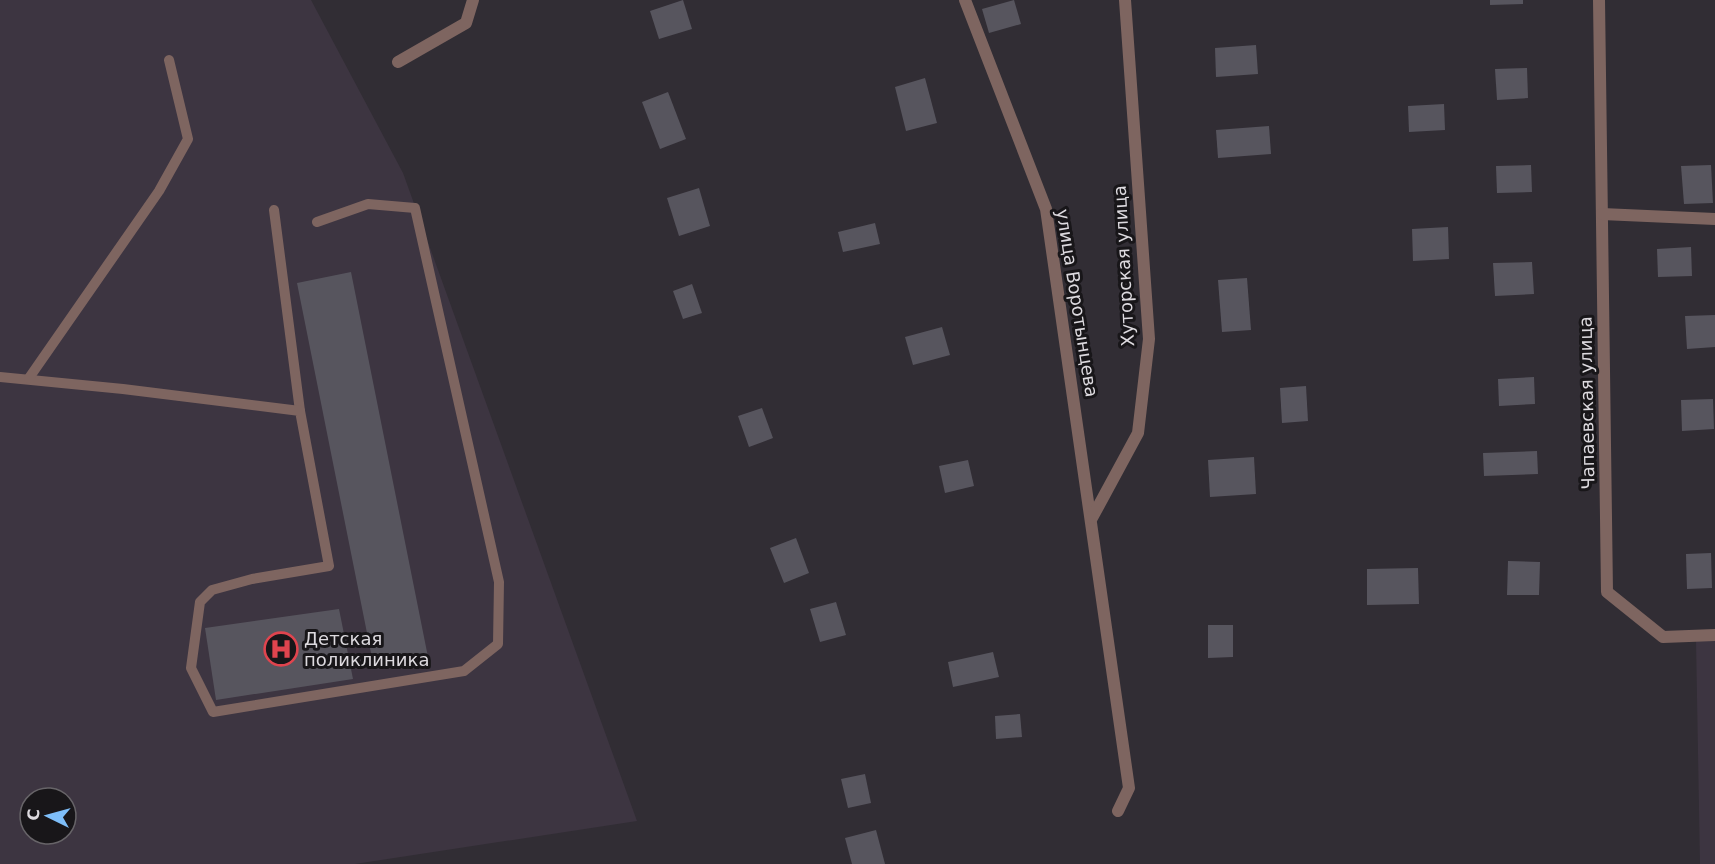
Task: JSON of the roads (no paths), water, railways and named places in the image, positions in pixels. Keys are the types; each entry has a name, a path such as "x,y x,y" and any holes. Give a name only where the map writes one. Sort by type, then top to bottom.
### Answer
{"street":[{"path":"398,62 466,23 473,0"},
{"name":"улица Воротынцева","path":"965,0 1046,209 1129,788 1118,811"},
{"name":"Хуторская улица","path":"1092,518 1138,433 1149,339 1125,0"},
{"name":"Чапаевская улица","path":"1599,0 1607,592 1663,637 1715,634"},
{"path":"1602,214 1715,219"}],"lane":[{"path":"29,378 152,201 188,139 169,60"},
{"path":"274,210 300,411 329,566 252,579 213,590 200,602 191,668 213,712 464,671 498,644 499,582 415,208 368,204 318,222"},
{"path":"0,377 29,378 300,411"}],"place":[{"name":"Детская поликлиника","path":"281,649"}]}
